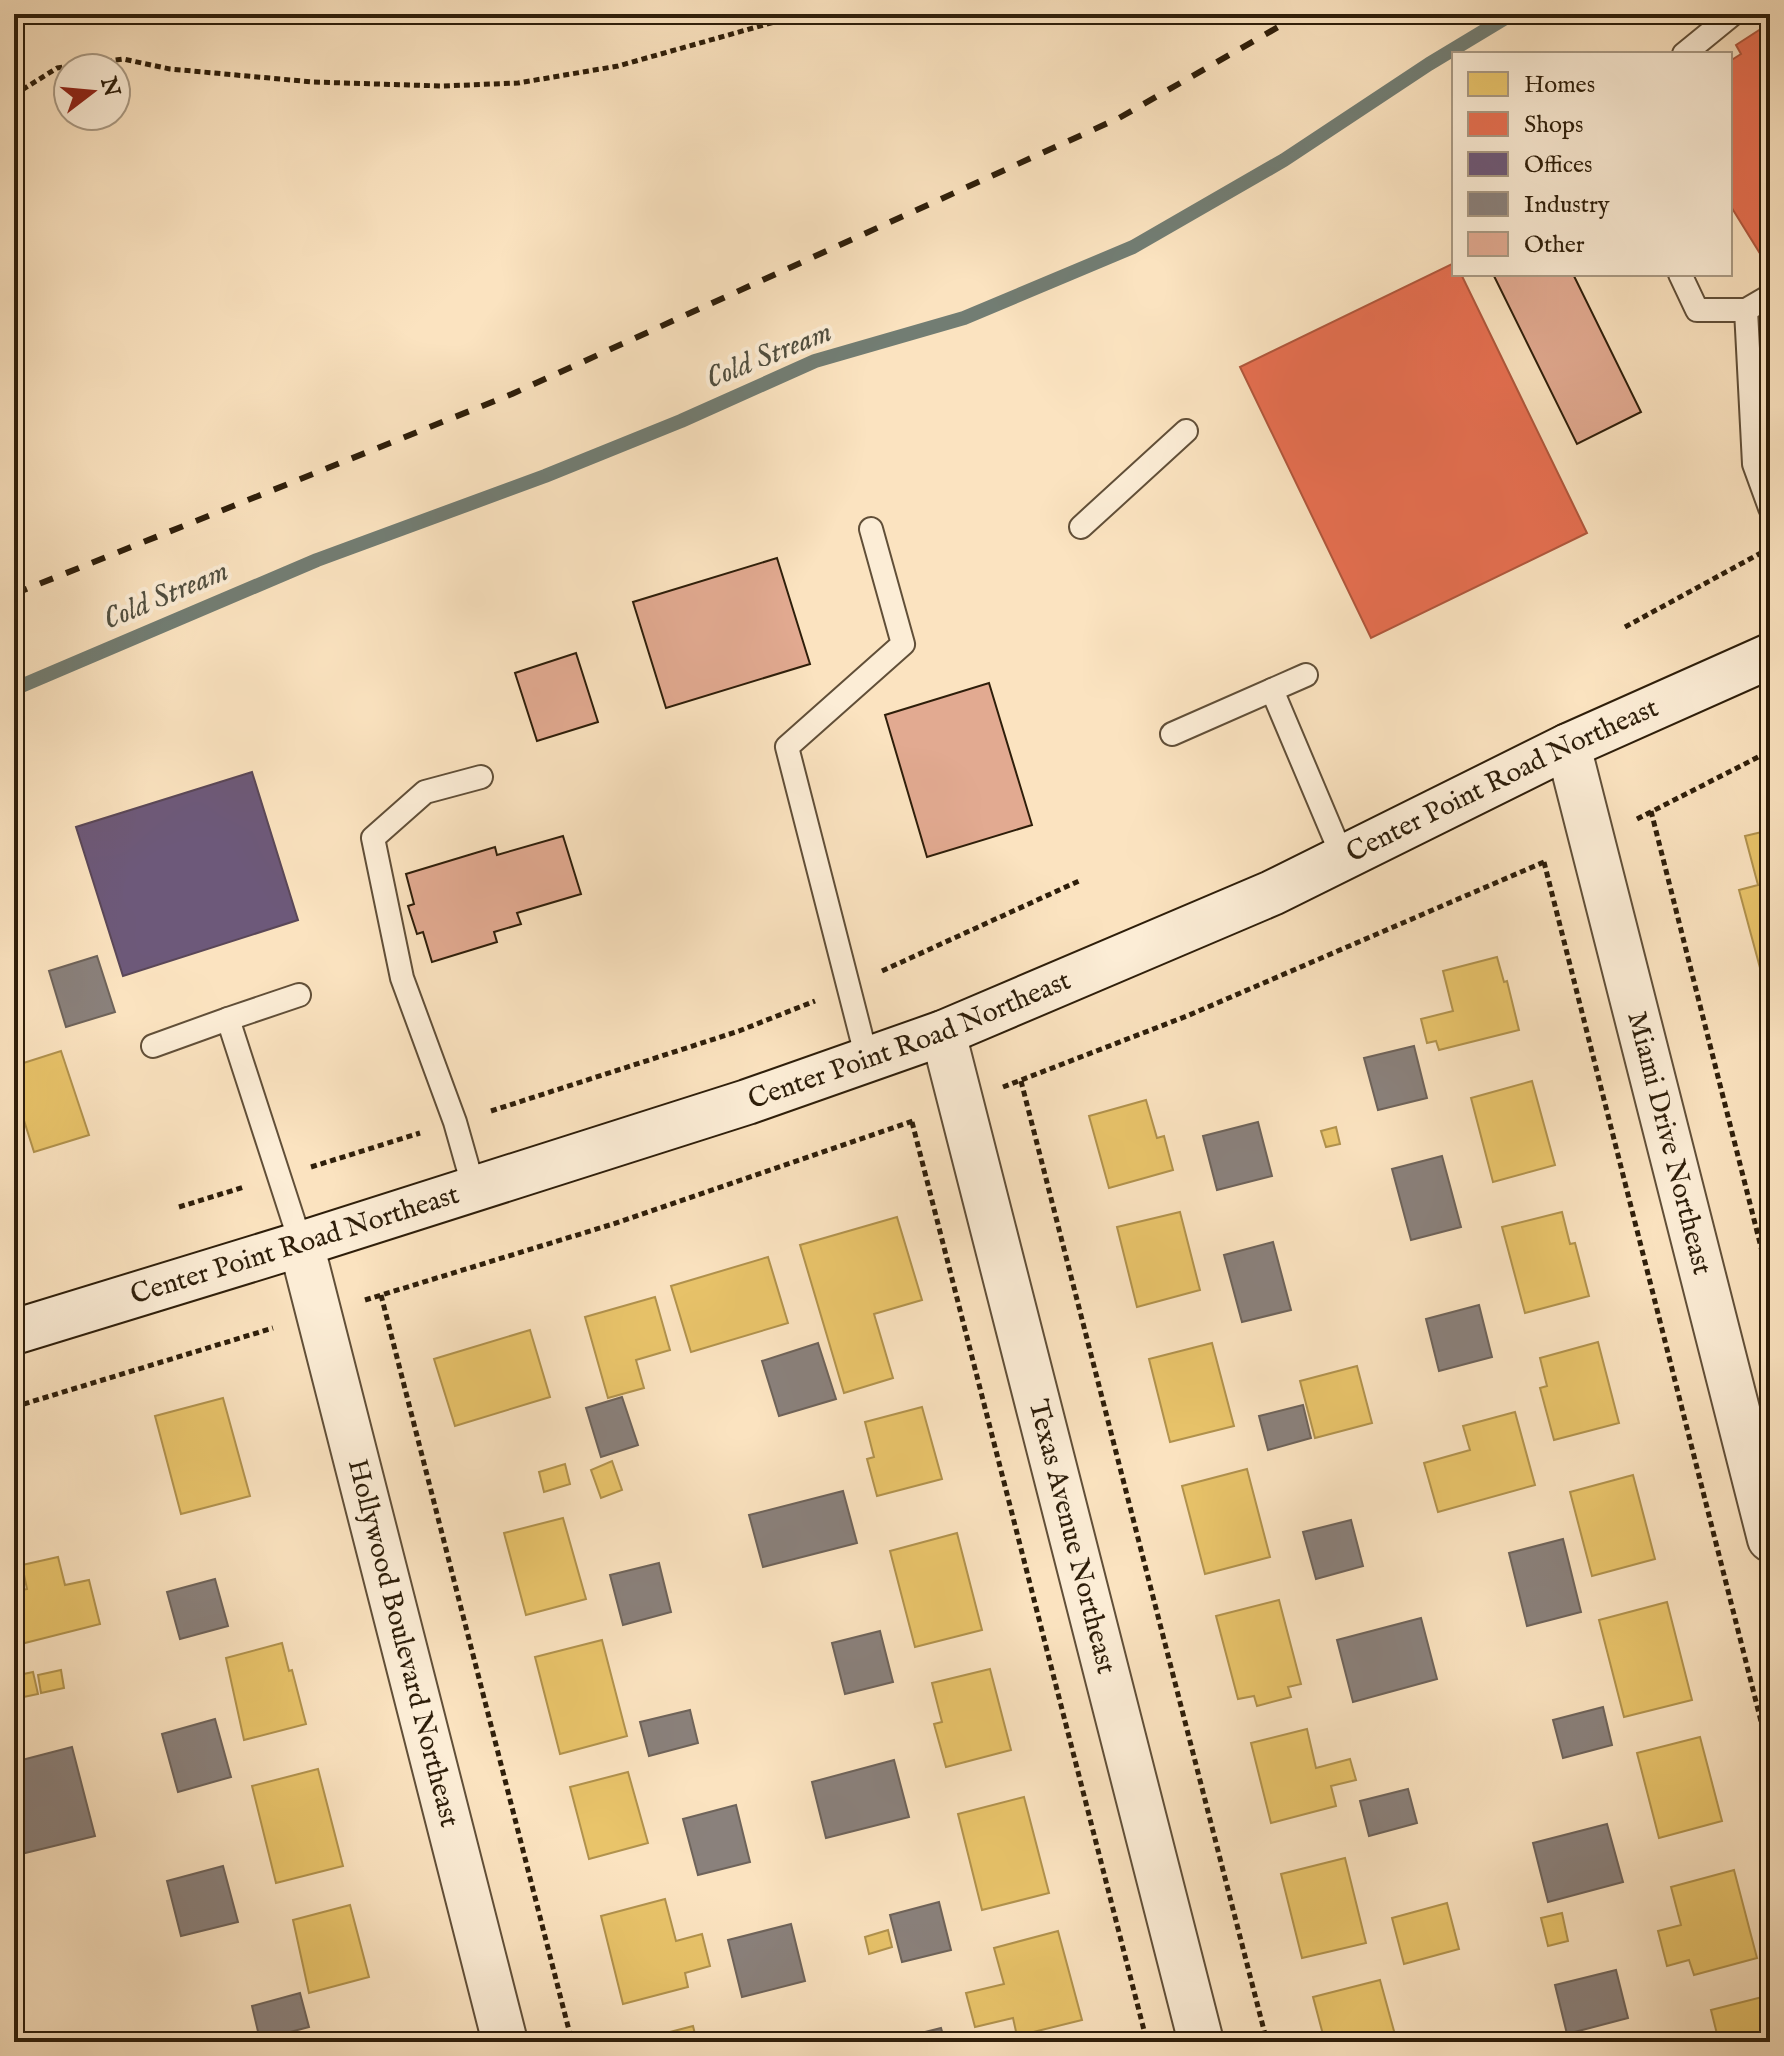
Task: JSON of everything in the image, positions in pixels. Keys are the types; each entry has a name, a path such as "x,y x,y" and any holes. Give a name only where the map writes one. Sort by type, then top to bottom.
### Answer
{"street":[{"name":"Center Point Road Northeast","path":"14,1332 747,1102 943,1033 1272,893 1568,746 1770,656"},
{"name":"Miami Drive Northeast","path":"1568,746 1770,1539"},
{"name":"Texas Avenue Northeast","path":"943,1033 1201,2042"},
{"name":"Hollywood Boulevard Northeast","path":"301,1244 505,2042"}],"lane":[{"path":"1686,52 1733,14"},
{"path":"1681,276 1697,310 1746,310 1770,296"},
{"path":"1746,310 1754,464 1770,508"},
{"path":"1081,527 1186,431"},
{"path":"867,1059 787,747 903,644 871,529"},
{"path":"1172,734 1306,675"},
{"path":"1272,690 1343,858"},
{"path":"474,1189 455,1122 402,978 373,838 425,792 481,777"},
{"path":"153,1046 299,995"},
{"path":"228,1019 301,1244"}],"path":[{"path":"14,95 57,68 123,59 170,69 313,82 442,86 518,83 618,66 803,14"},
{"path":"1625,627 1770,548"},
{"path":"1629,824 1770,751"},
{"path":"1651,811 1770,1283"},
{"path":"999,1089 1201,1010 1552,859"},
{"path":"1544,862 1770,1757"},
{"path":"179,1207 739,1031 850,986 1081,880"},
{"path":"1021,1081 1267,2042"},
{"path":"365,1300 613,1224 920,1119"},
{"path":"912,1122 1147,2042"},
{"path":"381,1295 572,2042"},
{"path":"14,1407 282,1325"}],"building: Homes":[{"path":"1770,830 1770,989 1766,990 1739,890 1758,885 1745,836"},
{"path":"1497,957 1504,982 1507,981 1519,1030 1439,1050 1436,1041 1427,1043 1421,1019 1453,1011 1443,971"},
{"path":"61,1051 89,1135 34,1152 14,1089 14,1066"},
{"path":"1532,1081 1555,1165 1493,1182 1471,1098"},
{"path":"1146,1100 1157,1138 1164,1136 1173,1170 1109,1188 1089,1116"},
{"path":"1336,1127 1340,1144 1326,1147 1321,1131"},
{"path":"1180,1212 1200,1290 1137,1307 1117,1227"},
{"path":"1562,1212 1570,1244 1575,1243 1589,1296 1525,1313 1502,1227"},
{"path":"897,1217 922,1300 874,1314 893,1378 844,1393 800,1245"},
{"path":"768,1257 788,1323 691,1352 671,1286"},
{"path":"655,1297 670,1350 636,1360 644,1388 608,1398 585,1317"},
{"path":"530,1330 550,1397 455,1426 434,1359"},
{"path":"1598,1342 1619,1423 1554,1440 1540,1388 1547,1386 1540,1358"},
{"path":"1212,1343 1234,1426 1170,1442 1149,1359"},
{"path":"1357,1366 1372,1423 1315,1438 1300,1381"},
{"path":"223,1398 250,1496 181,1514 155,1416"},
{"path":"922,1407 942,1479 877,1496 867,1459 874,1457 865,1422"},
{"path":"1515,1412 1535,1485 1438,1512 1424,1463 1470,1450 1463,1426"},
{"path":"612,1461 622,1490 601,1498 591,1470"},
{"path":"565,1464 570,1484 544,1492 539,1472"},
{"path":"1247,1469 1270,1557 1205,1574 1182,1486"},
{"path":"1633,1475 1655,1559 1592,1576 1570,1492"},
{"path":"563,1518 586,1599 526,1615 504,1533"},
{"path":"957,1533 982,1630 915,1647 890,1551"},
{"path":"58,1557 65,1585 89,1580 100,1624 17,1645 14,1592 27,1589 22,1565"},
{"path":"1279,1600 1301,1684 1288,1687 1291,1697 1257,1706 1254,1696 1238,1699 1216,1616"},
{"path":"1667,1602 1692,1700 1624,1717 1599,1620"},
{"path":"602,1640 627,1736 560,1754 535,1657"},
{"path":"282,1643 306,1724 244,1740 226,1658"},
{"path":"990,1669 1011,1750 946,1767 934,1724 942,1722 932,1683"},
{"path":"61,1670 64,1688 41,1693 38,1675"},
{"path":"33,1672 38,1694 14,1699 14,1676"},
{"path":"1307,1729 1316,1768 1350,1759 1356,1780 1331,1786 1336,1806 1271,1823 1251,1743"},
{"path":"1700,1737 1722,1821 1659,1838 1637,1753"},
{"path":"318,1769 343,1866 276,1883 252,1786"},
{"path":"628,1772 648,1843 589,1859 570,1787"},
{"path":"1024,1797 1049,1893 982,1910 958,1814"},
{"path":"1345,1858 1366,1943 1302,1958 1281,1874"},
{"path":"1734,1870 1757,1958 1694,1975 1689,1960 1667,1966 1658,1931 1681,1925 1671,1887"},
{"path":"665,1899 676,1941 702,1934 710,1966 685,1973 688,1987 623,2004 601,1916"},
{"path":"1447,1903 1459,1949 1404,1964 1392,1918"},
{"path":"350,1905 369,1977 309,1993 293,1920"},
{"path":"1562,1913 1568,1941 1548,1946 1541,1918"},
{"path":"888,1930 892,1947 869,1954 865,1937"},
{"path":"1058,1931 1082,2020 1017,2036 1013,2018 975,2027 966,1993 1004,1984 994,1948"},
{"path":"1380,1980 1397,2042 1325,2042 1313,1997"},
{"path":"1770,1995 1770,2042 1719,2042 1711,2010"},
{"path":"693,2026 697,2042 635,2041"}],"building: Shops":[{"path":"1770,23 1770,256 1764,260 1732,208 1732,60 1741,54 1736,45"},
{"path":"1452,264 1452,276 1462,276 1587,533 1371,638 1240,367"}],"building: Offices":[{"path":"252,772 298,920 123,976 76,827"}],"building: Industry":[{"path":"97,956 115,1012 66,1027 49,971"},
{"path":"1414,1046 1427,1098 1378,1110 1364,1058"},
{"path":"1258,1122 1272,1176 1217,1190 1203,1136"},
{"path":"1442,1156 1461,1227 1411,1240 1392,1169"},
{"path":"1273,1242 1291,1310 1242,1322 1224,1255"},
{"path":"1479,1305 1492,1357 1439,1371 1426,1319"},
{"path":"818,1343 836,1399 779,1416 762,1361"},
{"path":"622,1397 638,1445 601,1457 586,1408"},
{"path":"1303,1405 1311,1438 1268,1450 1259,1416"},
{"path":"843,1491 857,1543 763,1567 749,1515"},
{"path":"1351,1520 1363,1566 1316,1579 1303,1532"},
{"path":"1563,1539 1581,1612 1527,1626 1509,1553"},
{"path":"659,1563 671,1612 623,1625 610,1575"},
{"path":"215,1579 228,1626 180,1639 167,1592"},
{"path":"1421,1618 1437,1679 1353,1702 1337,1640"},
{"path":"880,1631 893,1682 845,1694 832,1643"},
{"path":"1603,1707 1612,1745 1563,1758 1553,1720"},
{"path":"690,1710 698,1743 649,1756 640,1722"},
{"path":"215,1719 231,1777 178,1792 162,1734"},
{"path":"72,1747 95,1836 17,1855 14,1842 14,1762"},
{"path":"894,1760 909,1817 826,1838 812,1782"},
{"path":"1408,1789 1417,1823 1369,1836 1360,1801"},
{"path":"736,1805 750,1862 698,1875 683,1819"},
{"path":"1607,1824 1623,1882 1548,1902 1533,1843"},
{"path":"223,1866 238,1922 181,1936 167,1881"},
{"path":"939,1902 951,1950 902,1962 890,1915"},
{"path":"791,1924 805,1981 742,1997 728,1940"},
{"path":"1616,1970 1628,2018 1567,2034 1555,1985"},
{"path":"300,1993 309,2027 260,2040 252,2006"},
{"path":"941,2028 945,2042 889,2042 889,2041"}],"building: Other":[{"path":"1494,276 1574,276 1641,412 1577,444"},
{"path":"777,558 810,664 666,708 633,602"},
{"path":"576,653 598,722 537,741 515,673"},
{"path":"989,683 1032,825 927,857 885,715"},
{"path":"563,836 581,894 517,913 521,924 494,932 497,942 432,962 423,932 417,934 408,906 414,904 406,874 495,847 497,855"}],"waterway":[{"name":"Cold Stream","path":"14,689 317,560 545,476 681,421 815,361 964,318 1133,247 1284,160 1429,64 1512,14"}],"railway":[{"path":"14,594 512,394 1119,118 1301,14"}]}
